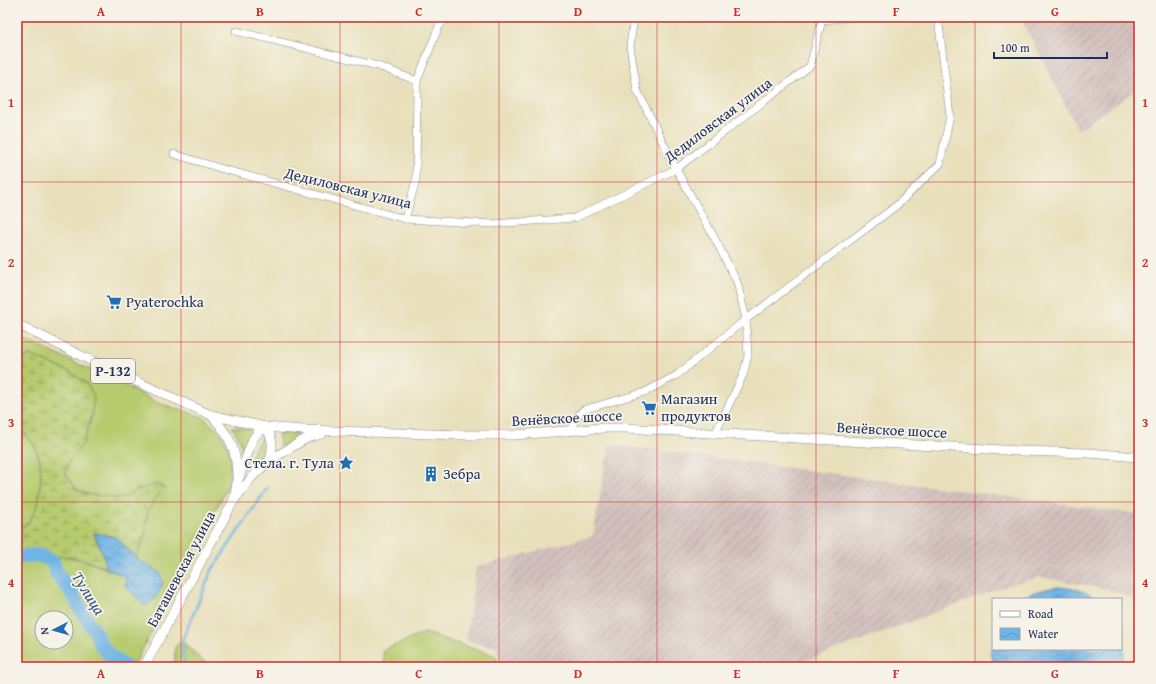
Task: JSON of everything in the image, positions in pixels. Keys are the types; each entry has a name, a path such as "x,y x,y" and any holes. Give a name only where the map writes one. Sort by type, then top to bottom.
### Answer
{"main road":[{"name":"Венёвское шоссе","path":"17,324 100,365 211,415 265,427 303,430 462,435 514,435 571,430 625,428 1020,452 1088,453 1139,457"},
{"path":"211,415 226,433 233,446 237,469 237,483"},
{"path":"234,500 237,483 253,439 259,431 265,427 271,436 272,450 270,460"},
{"path":"234,500 253,476 270,460 307,438 341,431"},
{"name":"Баташевская улица","path":"144,667 234,500"}],"street":[{"path":"405,218 416,180 417,81 439,26 448,17"},
{"path":"634,17 630,46 637,90 676,169 737,282 746,319 748,356 743,375 715,434"},
{"path":"821,18 858,17"},
{"path":"571,430 576,418 583,410 645,392 677,374 746,319 896,206 940,164 950,116 938,17"},
{"name":"Дедиловская улица","path":"174,154 223,169 405,218 492,224 575,218 676,169 810,66 821,18"},
{"path":"236,31 378,66 417,81"}],"shaded area":[{"path":"1021,17 1139,17 1139,88 1078,130"},
{"path":"609,444 1139,514 1139,600 1106,589 1040,577 1009,585 789,667 501,667 497,647 466,641 476,567 593,536"}],"green space":[{"path":"17,336 130,388 158,403 203,417 221,434 228,447 231,465 228,486 133,667 17,667 17,558 33,555 48,559 63,556 84,560 126,577 160,573 136,558 146,531 147,514 155,498 137,490 123,498 87,494 76,489 65,473 70,459 83,444 92,415 86,383 70,372 30,355 20,360 17,365"},
{"path":"30,355 70,372 86,383 94,396 92,415 83,444 70,459 65,473 76,489 87,494 123,498 137,490 155,484 165,488 155,498 147,514 146,531 136,558 116,537 94,534 104,556 106,568 84,560 63,556 48,559 33,555 17,558 17,530 28,523 38,505 41,477 40,460 34,445 17,423 17,365 20,360"},
{"path":"17,423 34,445 40,460 41,477 38,505 28,523 17,530"},
{"path":"232,427 246,428 252,431 242,451 240,440"},
{"path":"278,433 299,433 300,435 282,446 279,446 280,441"},
{"path":"265,434 268,446 267,451 256,466 244,477 255,448"},
{"path":"425,633 496,656 499,667 384,667 383,650"},
{"path":"182,641 206,664 207,667 175,667 175,647"}],"water":[{"path":"94,533 116,537 136,558 160,573 163,583 156,598 145,606 125,586 126,577 106,568 104,556"},
{"path":"1058,587 1073,589 1088,593 1094,598 1021,598 1028,594"},
{"path":"1122,637 1124,648 1123,667 995,667 990,652 992,648 992,650 1122,650"}],"waterway":[{"path":"184,667 182,641 212,570 268,487"},
{"name":"Тулица","path":"17,558 33,555 41,556 54,564 56,572 73,595 83,614 96,633 101,645 110,656 126,667"}],"place":[{"name":"Pyaterochka","path":"114,302"},
{"name":"Магазин продуктов","path":"649,408"},
{"name":"Стела. г. Тула","path":"346,463"},
{"name":"Зебра","path":"431,474"}]}
